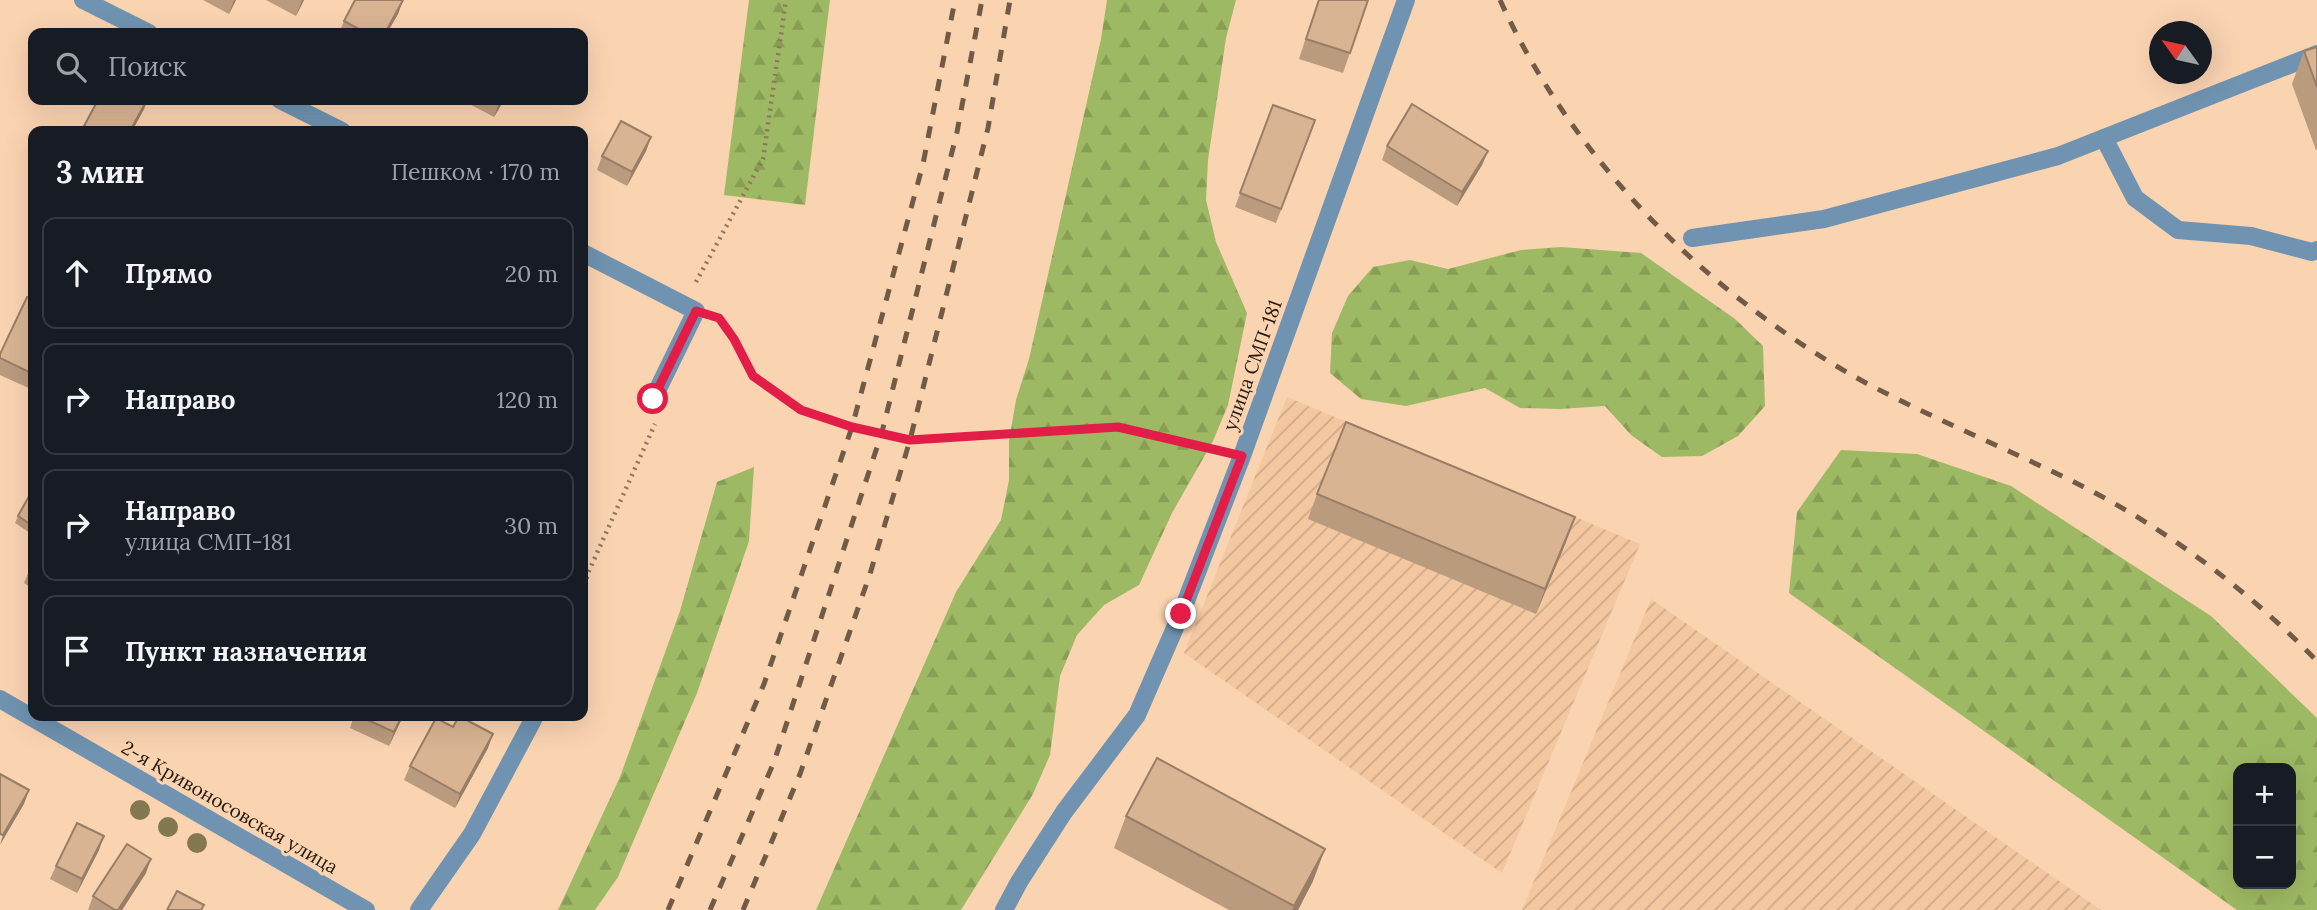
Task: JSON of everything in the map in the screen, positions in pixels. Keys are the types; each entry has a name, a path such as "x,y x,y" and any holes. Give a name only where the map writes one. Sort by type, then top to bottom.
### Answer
{"street":[{"path":"83,0 139,28"},
{"name":"улица СМП-181","path":"1004,910 1064,812 1137,715 1181,614 1242,456 1406,0"},
{"path":"1692,238 1824,219 2058,156 2317,54"},
{"path":"290,105 332,126"},
{"path":"2104,138 2135,198 2178,230 2251,236 2312,252 2317,250"},
{"path":"588,256 690,307 653,399"},
{"name":"2-я Кривоносовская улица","path":"0,699 28,715"},
{"name":"2-я Кривоносовская улица","path":"38,721 366,910"},
{"path":"419,910 472,834 532,721"}],"path":[{"path":"786,0 763,159 690,307 719,318 734,339 753,376 801,410 852,427 910,440 1118,427 1242,456"},
{"path":"588,573 655,425 653,399"}],"shaded area":[{"path":"1287,397 1640,544 1502,873 1184,653"},
{"path":"1651,599 2101,910 1522,910"}],"green space":[{"path":"749,0 830,0 805,205 724,195"},
{"path":"1107,0 1236,0 1226,38 1208,160 1206,200 1216,242 1247,313 1228,405 1213,441 1172,513 1139,585 1104,605 1077,635 1060,676 1050,755 1033,794 961,910 816,910 956,592 1001,520 1009,480 1009,441 1016,400 1029,359 1101,39"},
{"path":"1561,247 1641,253 1735,319 1763,346 1765,406 1738,436 1702,456 1662,457 1631,435 1605,406 1520,408 1485,388 1406,406 1361,399 1330,373 1332,333 1348,296 1373,267 1410,260 1448,269 1521,250"},
{"path":"1841,450 1917,454 2011,486 2211,616 2317,718 2317,910 2237,910 1789,593 1797,512"},
{"path":"754,467 749,541 697,693 618,877 595,910 558,910 620,777 680,611 717,482"}],"building":[{"path":"355,0 403,0 388,28 357,28 344,21"},
{"path":"1319,0 1368,0 1350,53 1306,39"},
{"path":"2317,47 2317,87 2304,51"},
{"path":"1412,104 1488,151 1462,192 1387,146"},
{"path":"95,105 144,105 133,126 84,126"},
{"path":"1273,105 1315,120 1281,209 1240,193"},
{"path":"621,121 651,137 632,172 602,156"},
{"path":"27,297 28,372 0,358"},
{"path":"1346,422 1575,517 1545,589 1317,494"},
{"path":"28,498 28,523 18,516"},
{"path":"370,721 400,721 394,732"},
{"path":"434,721 442,721 453,727 456,721 468,721 493,734 460,794 410,766"},
{"path":"1157,758 1325,849 1294,906 1126,816"},
{"path":"0,774 29,790 3,835 0,834"},
{"path":"77,823 104,836 82,879 56,866"},
{"path":"127,844 151,859 118,910 115,910 93,896"},
{"path":"177,891 204,905 201,910 167,910"}],"railway":[{"path":"668,910 764,684 852,427 923,164 955,0"},
{"path":"710,910 774,762 882,432 957,132 982,0"},
{"path":"743,910 800,774 870,574 910,440 988,128 1010,0"},
{"path":"1500,0 1531,60 1567,117 1607,170 1653,221 1702,267 1754,310 1809,349 1866,383 2080,485 2144,521 2235,586 2317,661"}],"route":[{"path":"653,399 696,311 719,318 734,339 753,376 801,410 852,427 910,440 1118,427 1242,456 1181,614"}]}
